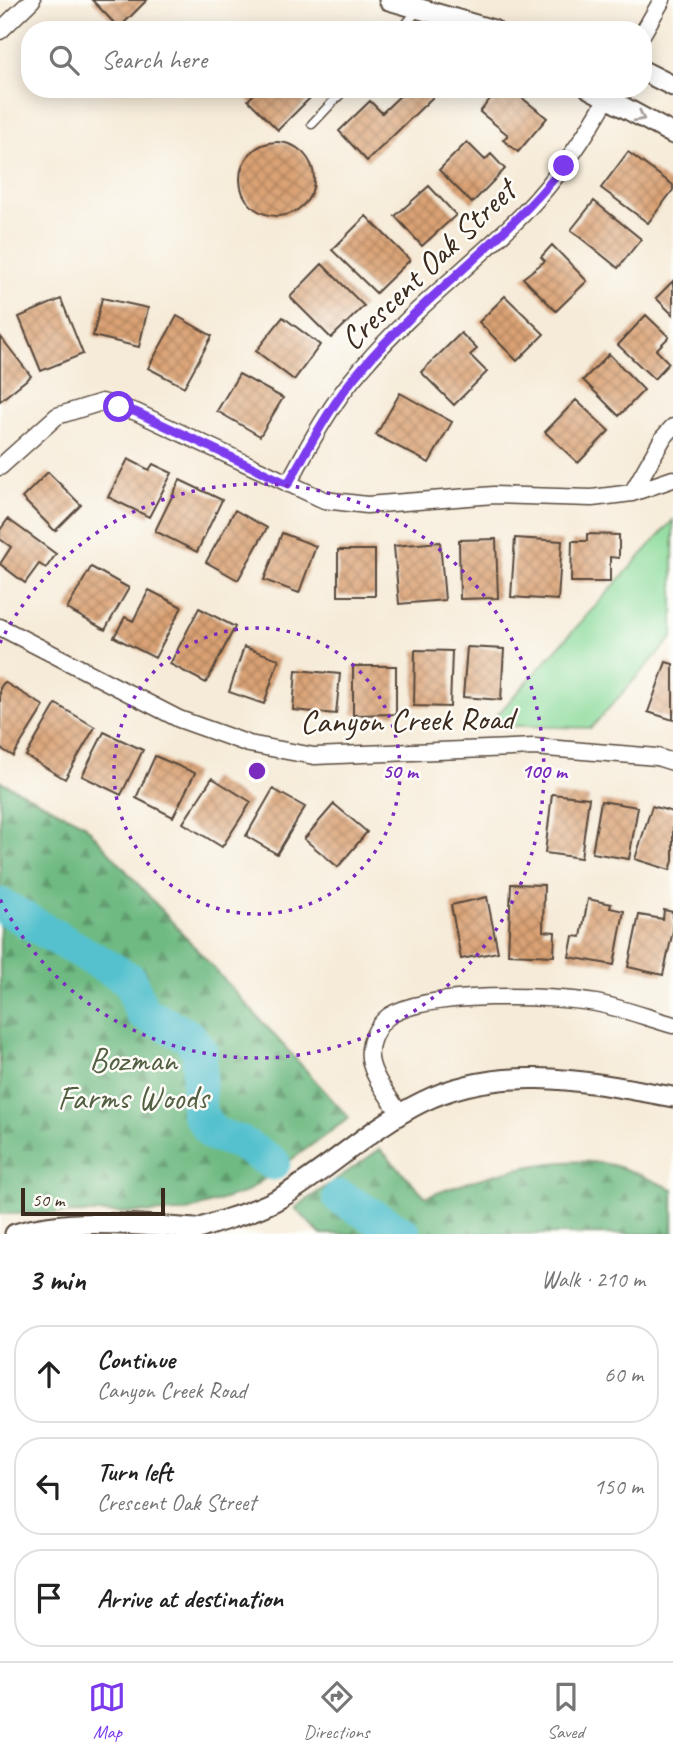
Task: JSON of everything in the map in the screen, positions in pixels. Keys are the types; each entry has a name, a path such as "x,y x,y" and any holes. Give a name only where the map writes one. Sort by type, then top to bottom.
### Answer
{"street":[{"path":"0,31 32,0"},
{"path":"389,0 459,21"},
{"path":"650,21 662,0"},
{"path":"652,76 673,86"},
{"name":"Crescent Oak Street","path":"288,484 320,425 355,376 546,188 584,138 601,98"},
{"path":"612,98 673,134"},
{"path":"0,467 57,416 102,402 136,412 324,500 367,505 494,495 592,498 632,493 673,479"},
{"path":"632,493 663,438 673,427"},
{"name":"Canyon Creek Road","path":"0,627 179,719 249,744 314,756 534,747 657,757 673,762"},
{"path":"400,1114 373,1070 370,1047 379,1026 402,1010 472,999 558,999 596,1003 673,1025"},
{"path":"26,1233 100,1226 191,1232 240,1217 280,1198 400,1114 422,1101 453,1090 513,1078 567,1079 673,1096"}],"lane":[{"path":"409,21 418,10"},
{"path":"312,124 337,98"}],"green space":[{"path":"673,520 673,637 591,728 488,725"},
{"name":"Bozman Farms Woods","path":"0,781 84,824 349,1118 246,1192 184,1212 0,1214"},
{"path":"380,1149 426,1197 493,1175 543,1164 590,1162 620,1167 673,1189 673,1234 320,1234 295,1208"}],"building":[{"path":"92,0 147,0 126,21 112,21"},
{"path":"250,98 310,98 278,130 248,100"},
{"path":"398,98 432,98 367,161 339,131 370,101 382,113"},
{"path":"522,98 547,118 518,152 503,140 508,135 480,112 490,99"},
{"path":"277,142 291,145 303,153 311,165 314,179 311,193 303,205 291,213 277,216 263,213 251,205 243,193 240,179 243,165 251,153 263,145"},
{"path":"467,142 485,160 491,154 505,169 472,203 439,170"},
{"path":"628,152 673,185 673,190 648,223 601,188"},
{"path":"429,186 456,215 422,246 395,216"},
{"path":"594,201 641,239 618,268 571,230"},
{"path":"366,216 410,260 376,293 332,250"},
{"path":"552,245 587,281 556,311 523,278 545,261 541,257"},
{"path":"322,264 364,306 331,338 290,297"},
{"path":"673,281 673,315 656,298"},
{"path":"505,296 544,334 517,361 479,322"},
{"path":"102,298 148,308 139,347 93,336"},
{"path":"61,299 83,354 41,371 19,317"},
{"path":"646,315 669,337 656,350 669,363 654,379 618,345"},
{"path":"177,316 212,336 184,387 148,368"},
{"path":"283,317 320,345 294,380 256,351"},
{"path":"461,333 477,349 470,355 487,372 454,405 421,372"},
{"path":"0,336 31,376 0,401"},
{"path":"609,354 644,390 619,416 583,380"},
{"path":"239,374 283,398 260,436 217,411"},
{"path":"400,393 452,422 429,463 376,435"},
{"path":"576,400 609,431 578,463 545,432"},
{"path":"128,459 149,470 153,464 172,473 149,517 108,497"},
{"path":"48,472 81,505 55,531 22,498"},
{"path":"180,480 222,500 197,552 155,531"},
{"path":"235,510 267,528 238,580 206,562"},
{"path":"8,519 56,554 46,568 39,564 25,583 0,564 11,547 0,539 0,530"},
{"path":"282,533 316,546 299,593 264,580"},
{"path":"587,534 619,535 619,558 610,557 610,582 571,582 572,541 587,541"},
{"path":"515,538 562,541 558,600 511,597"},
{"path":"496,539 498,598 460,599 459,540"},
{"path":"440,542 445,600 399,604 394,546"},
{"path":"338,550 375,550 375,596 338,596"},
{"path":"91,567 129,588 105,630 67,609"},
{"path":"149,590 182,607 155,658 114,637 125,617 133,621"},
{"path":"199,608 235,627 206,683 170,664"},
{"path":"244,647 279,659 264,704 229,692"},
{"path":"467,647 504,649 501,700 463,697"},
{"path":"415,650 452,651 450,707 414,706"},
{"path":"666,662 673,664 673,720 648,712"},
{"path":"353,666 396,666 396,714 353,715"},
{"path":"296,670 340,674 336,714 293,710"},
{"path":"4,682 44,706 13,756 0,748 0,688"},
{"path":"56,704 95,727 65,779 26,756"},
{"path":"104,732 143,750 121,795 82,776"},
{"path":"155,756 195,773 173,817 136,798"},
{"path":"212,778 251,802 222,847 183,823"},
{"path":"273,789 305,807 277,854 246,836"},
{"path":"552,794 589,798 581,858 545,853"},
{"path":"601,801 638,807 629,859 592,853"},
{"path":"334,804 367,832 338,867 304,839"},
{"path":"652,806 673,812 673,861 670,870 635,859"},
{"path":"511,884 544,885 543,931 555,932 554,956 508,954"},
{"path":"487,897 498,952 461,959 451,905"},
{"path":"588,899 611,904 610,908 624,911 614,965 569,957 573,936 581,937"},
{"path":"664,910 673,912 673,931 663,975 628,967 639,915 663,919"}],"waterway":[{"path":"0,905 130,980 142,1012 188,1036 200,1051 198,1112 213,1134 239,1142 273,1163"},
{"path":"340,1197 404,1234"}],"route":[{"path":"119,407 136,412 288,484 320,425 364,365 523,213 564,166"}]}
